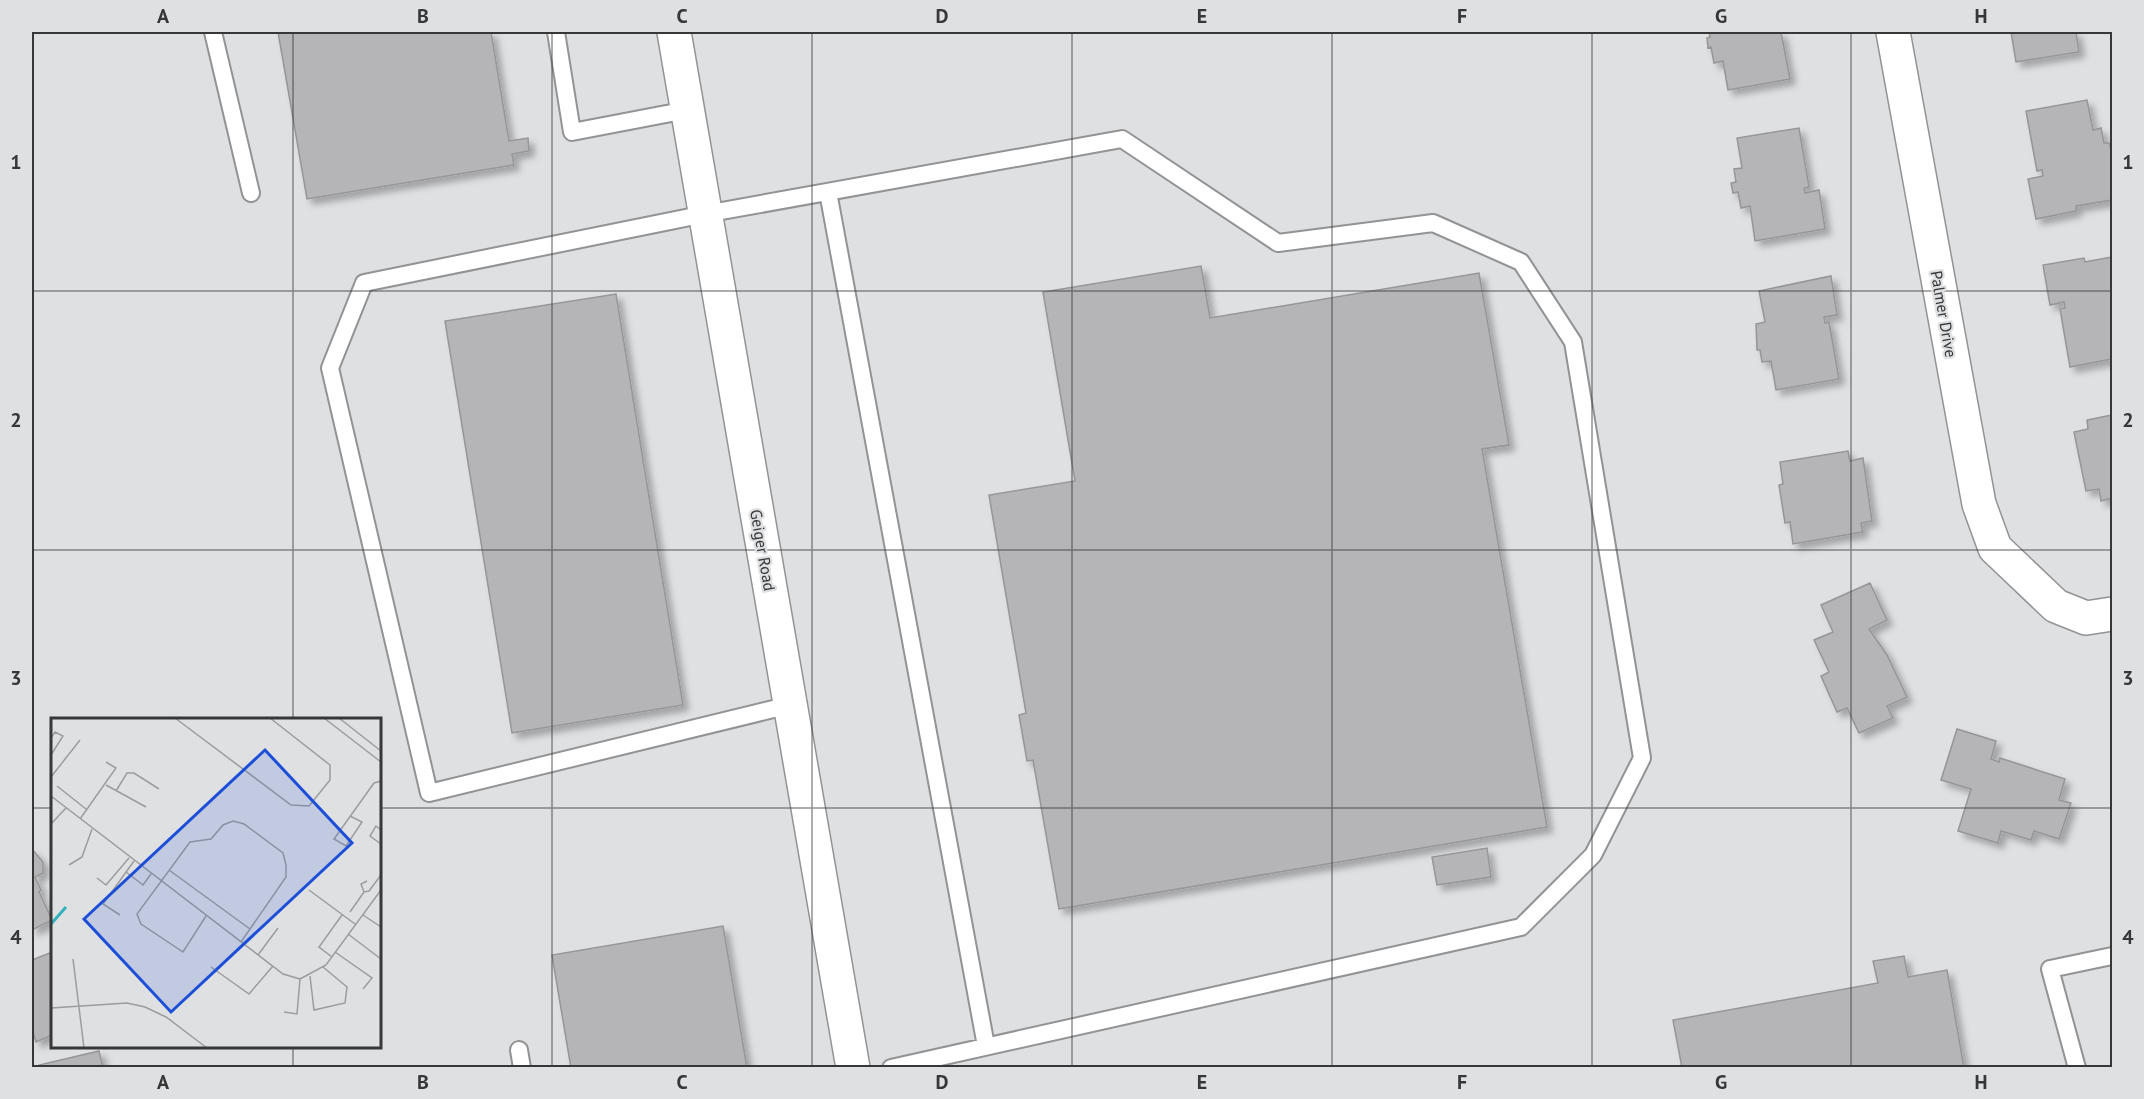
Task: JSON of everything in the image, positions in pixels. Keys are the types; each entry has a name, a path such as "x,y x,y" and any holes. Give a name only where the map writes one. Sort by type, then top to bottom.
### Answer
{"street":[{"name":"Geiger Road","path":"674,32 853,1068"},
{"name":"Palmer Drive","path":"1893,32 1979,504 1995,548 2056,606 2086,618 2112,614"}],"lane":[{"path":"213,32 251,193"},
{"path":"556,32 572,132 687,110"},
{"path":"790,705 429,793 330,368 364,283 705,214 1122,139 1278,243 1433,223 1521,262 1573,342 1642,758 1593,855 1521,927 891,1068"},
{"path":"828,192 986,1046"},
{"path":"2077,1068 2050,969 2112,956"},
{"path":"519,1050 522,1068"}],"building":[{"path":"278,32 491,32 509,141 528,138 529,151 512,154 514,165 307,199"},
{"path":"1709,32 1781,32 1790,79 1728,90 1723,61 1714,63 1711,47 1708,48"},
{"path":"2011,32 2076,32 2079,52 2016,62"},
{"path":"2087,100 2093,130 2101,128 2104,143 2109,143 2112,153 2112,200 2076,206 2076,211 2036,219 2028,179 2043,176 2042,170 2037,171 2026,111"},
{"path":"1799,128 1809,187 1804,188 1805,193 1819,190 1825,229 1755,241 1750,206 1741,208 1738,192 1733,193 1731,183 1736,182 1734,169 1742,168 1737,138"},
{"path":"2112,257 2112,359 2070,367 2060,309 2065,308 2064,302 2050,305 2043,265 2084,258 2085,262"},
{"path":"1201,266 1210,318 1479,273 1509,445 1482,449 1547,827 1059,909 1033,760 1027,761 1019,715 1026,713 989,495 1075,481 1043,292"},
{"path":"1831,276 1837,315 1824,317 1825,323 1829,322 1839,379 1776,390 1771,361 1762,362 1760,350 1757,350 1756,324 1765,322 1759,291"},
{"path":"616,294 683,705 512,733 445,321"},
{"path":"2112,415 2112,498 2101,501 2099,489 2086,491 2074,432 2088,429 2087,420"},
{"path":"1848,451 1850,461 1863,458 1872,521 1861,523 1863,532 1793,544 1790,522 1785,523 1779,485 1783,484 1780,462"},
{"path":"1870,583 1887,620 1869,629 1887,655 1907,697 1887,706 1893,718 1859,733 1847,708 1837,712 1821,676 1829,672 1814,640 1833,632 1821,605"},
{"path":"1957,729 1996,741 1991,759 1999,762 2000,758 2065,779 2059,800 2071,803 2059,839 2034,831 2031,840 2001,831 1998,843 1958,831 1971,789 1941,780"},
{"path":"1487,848 1491,877 1437,885 1432,857"},
{"path":"32,849 43,862 43,873 35,877 51,920 32,930"},
{"path":"723,926 747,1068 571,1068 552,955"},
{"path":"51,952 51,1035 36,1042 32,1029 32,960"},
{"path":"1904,956 1908,977 1947,970 1964,1068 1682,1068 1673,1020 1878,983 1873,961"},
{"path":"99,1051 103,1068 39,1068 39,1065"}]}
